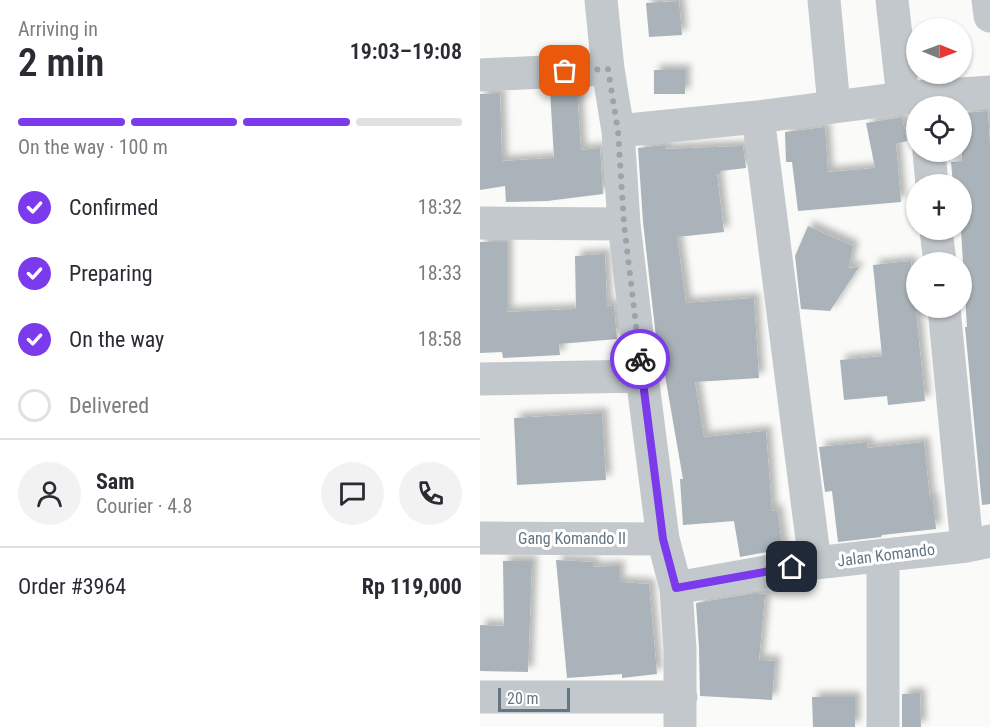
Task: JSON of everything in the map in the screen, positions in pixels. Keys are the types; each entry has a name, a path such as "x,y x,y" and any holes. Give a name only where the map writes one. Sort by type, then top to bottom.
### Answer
{"street":[{"path":"480,697 681,712 676,588 663,539 642,376 624,224 618,131 608,69 601,0"},
{"path":"824,0 834,106"},
{"path":"892,0 916,96"},
{"path":"988,0 990,16"},
{"path":"480,75 608,69"},
{"path":"954,96 990,92"},
{"path":"618,131 758,117 834,106 906,101"},
{"path":"758,117 815,563"},
{"path":"480,223 624,224"},
{"path":"945,318 979,543"},
{"path":"480,379 642,376"},
{"name":"Gang Komando II","path":"480,538 663,539"},
{"name":"Jalan Komando","path":"676,588 815,563 979,543"},
{"path":"883,555 883,727"}],"building":[{"path":"679,1 682,35 649,37 646,3"},
{"path":"654,70 685,70 685,94 654,94"},
{"path":"577,89 581,150 600,148 603,194 547,201 506,202 505,186 480,190 480,94 500,93 502,161 554,158 550,90"},
{"path":"988,111 990,144 990,504 982,505 965,327 967,327 966,318 972,318 972,252 962,252 962,240 972,240 972,174 952,174 951,162 972,162 972,112"},
{"path":"902,117 906,141 896,144 901,202 798,211 792,162 786,162 785,132 825,127 828,172 875,168 866,123"},
{"path":"665,145 665,149 743,146 746,168 720,171 720,174 717,174 724,232 677,237 686,303 754,298 759,378 695,382 704,437 766,431 772,511 777,510 783,549 740,557 734,521 683,525 680,479 683,479 663,364 659,364 643,222 638,148"},
{"path":"808,226 853,246 849,268 859,267 830,311 801,309 795,256"},
{"path":"480,242 507,242 507,312 576,309 575,256 605,254 607,306 614,305 617,339 559,344 560,355 503,358 502,352 480,353"},
{"path":"906,262 906,318 917,318 925,401 888,405 887,396 844,400 840,360 882,356 873,265"},
{"path":"602,413 606,480 517,485 514,418"},
{"path":"867,442 868,448 924,442 930,499 933,499 936,529 838,542 832,491 825,492 819,447"},
{"path":"556,560 593,562 593,567 619,566 619,582 649,584 657,674 622,678 622,674 567,678"},
{"path":"503,561 532,561 528,672 480,671 480,625 504,626"},
{"path":"755,593 765,594 759,660 775,661 772,700 700,696 696,603"},
{"path":"920,693 921,727 902,727 902,694"},
{"path":"812,697 855,697 855,727 813,727"}],"way so far":[{"path":"565,71 608,69 618,131 624,224 640,359"}],"route":[{"path":"640,359 663,539 676,588 792,567"}]}
